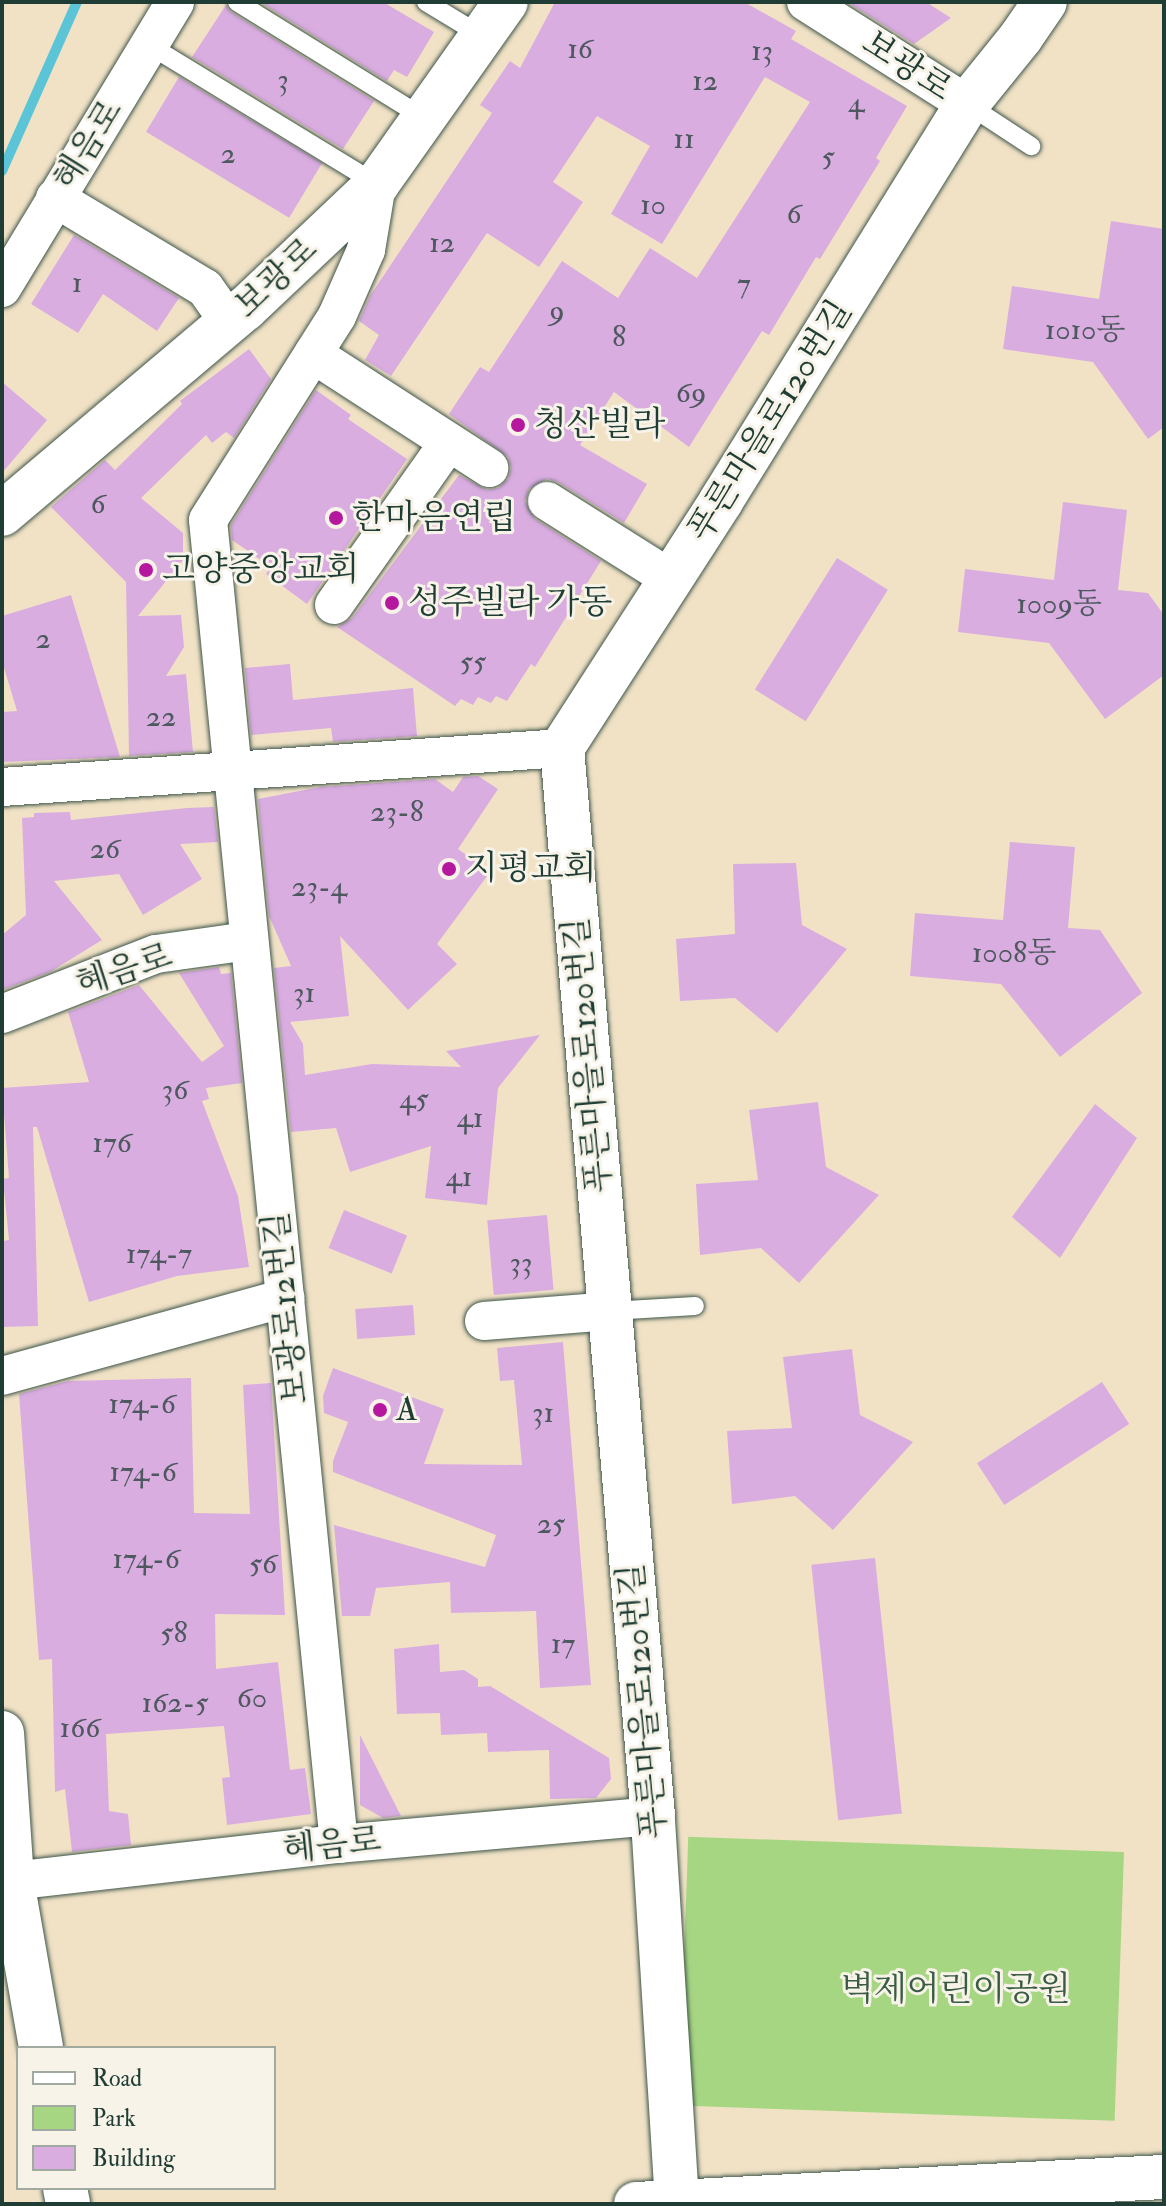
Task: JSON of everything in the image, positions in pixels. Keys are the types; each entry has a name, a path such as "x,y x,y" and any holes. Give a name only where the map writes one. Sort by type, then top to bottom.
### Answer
{"street":[{"name":"혜음로","path":"2,288 175,2"},
{"name":"보광로","path":"806,2 967,104"},
{"name":"푸른마을로120번길","path":"656,2203 653,1816 562,748 967,104 1045,2"},
{"name":"보광로","path":"2,514 229,322 377,184 494,19"},
{"name":"보광로12번길","path":"339,1844 208,520 337,316 366,250 377,184"},
{"path":"55,198 205,288 229,322"},
{"path":"313,354 489,468"},
{"path":"334,605 449,442"},
{"path":"547,501 671,579"},
{"path":"2,787 562,748"},
{"name":"혜음로","path":"2,1014 156,954 249,941"},
{"path":"2,1376 285,1298"},
{"path":"484,1321 610,1311"},
{"path":"2,1733 12,1881 41,2046"},
{"name":"혜음로","path":"12,1881 339,1844 653,1816"},
{"path":"656,2203 1164,2177"}],"lane":[{"path":"237,2 424,118"},
{"path":"426,2 494,19"},
{"path":"149,45 377,184"},
{"path":"967,104 1031,146"},
{"path":"610,1311 695,1306"}],"green space":[{"name":"벽제어린이공원","path":"688,1837 1124,1852 1115,2121 679,2106"}],"building":[{"path":"260,2 383,2 434,32 407,77 394,70 387,81"},
{"path":"555,2 744,2 796,31 791,39 907,106 876,158 880,161 820,259 816,257 769,335 762,331 689,447 614,392 580,445 647,484 624,523 558,482 547,479 529,489 525,501 535,519 601,561 535,667 531,664 507,701 496,696 491,703 478,697 473,705 461,699 455,706 337,627 352,618 459,475 487,490 498,488 508,479 511,468 508,457 449,414 480,367 489,372 562,261 618,298 650,248 697,278 810,102 765,77 662,244 611,214 650,146 597,116 553,182 583,202 539,267 487,233 391,376 365,360 379,335 359,321 370,296 492,113 480,105 510,61 520,68"},
{"path":"847,2 926,2 951,18 914,44"},
{"path":"226,5 231,12 374,101 343,149 192,57"},
{"path":"179,77 322,163 289,218 146,132"},
{"path":"1111,221 1164,229 1164,427 1148,439 1093,362 1003,349 1012,286 1099,299"},
{"path":"74,235 179,298 157,331 103,294 78,333 31,304"},
{"path":"249,349 271,379 234,438 226,432 212,443 206,435 141,498 183,533 183,560 138,616 181,615 184,647 166,676 186,674 193,752 129,756 126,582 51,507 105,460 115,470 182,404 180,401"},
{"path":"2,382 47,420 2,473"},
{"path":"316,390 351,415 348,419 407,459 307,604 266,574 271,567 232,540 231,525"},
{"path":"1063,502 1127,510 1118,590 1148,593 1164,615 1164,675 1105,719 1049,643 958,632 965,569 1054,580"},
{"path":"837,558 888,590 806,721 755,689"},
{"path":"71,595 120,757 2,762 2,712 17,711 2,661 2,616"},
{"path":"290,664 293,700 413,688 417,736 333,742 331,728 251,735 245,668"},
{"path":"478,776 498,789 458,849 490,872 437,944 457,964 408,1010 340,936 349,1016 290,1022 303,1044 305,1075 372,1064 461,1067 446,1051 540,1035 498,1088 487,1205 425,1198 431,1146 350,1172 336,1128 291,1132 274,968 291,966 269,916 258,799 320,787 435,779 453,792 463,777"},
{"path":"214,807 218,842 180,844 202,879 143,915 119,874 54,881 102,940 50,972 2,990 2,935 26,915 22,818 34,817 34,813 70,812 71,820"},
{"path":"1010,842 1075,847 1068,928 1100,930 1142,993 1060,1057 1001,984 910,976 915,913 1003,920"},
{"path":"796,863 802,925 847,949 777,1033 735,998 680,1001 676,939 735,934 733,864"},
{"path":"219,967 221,974 231,973 242,1083 206,1088 209,1099 202,1101 238,1196 249,1267 177,1276 89,1302 37,1127 33,1127 38,1326 2,1327 2,1241 9,1240 3,1179 9,1178 2,1088 89,1082 68,1012 139,985 202,1062 224,1046 179,973"},
{"path":"818,1102 826,1167 879,1195 799,1283 761,1248 700,1255 696,1184 758,1180 749,1110"},
{"path":"1095,1104 1137,1138 1060,1258 1012,1217"},
{"path":"344,1210 407,1235 392,1273 329,1248"},
{"path":"547,1215 554,1290 494,1295 487,1220"},
{"path":"413,1305 415,1335 357,1339 355,1309"},
{"path":"563,1342 591,1685 540,1688 536,1611 451,1613 450,1582 376,1588 370,1616 342,1616 334,1525 485,1567 496,1535 333,1472 333,1461 348,1422 324,1413 323,1396 333,1368 444,1409 424,1464 522,1465 514,1380 500,1381 497,1348"},
{"path":"852,1349 860,1415 913,1442 833,1530 795,1496 732,1504 727,1431 792,1428 783,1357"},
{"path":"191,1378 194,1513 250,1514 243,1385 271,1383 285,1615 215,1614 216,1669 278,1662 290,1770 305,1768 311,1814 227,1825 222,1778 230,1777 224,1726 106,1734 109,1811 128,1814 131,1845 72,1852 65,1789 55,1792 52,1659 39,1660 19,1394 68,1381"},
{"path":"1102,1382 1129,1424 1004,1505 977,1463"},
{"path":"875,1558 902,1814 838,1820 811,1565"},
{"path":"439,1644 440,1672 464,1670 478,1679 478,1687 490,1686 609,1758 611,1779 596,1798 550,1799 549,1750 488,1752 487,1733 441,1735 440,1713 397,1714 394,1649"},
{"path":"360,1735 401,1816 383,1818 360,1805"}],"waterway":[{"path":"2,171 77,2"}],"place":[{"name":"청산빌라","path":"518,425"},
{"name":"한마음연립","path":"336,518"},
{"name":"고양중앙교회","path":"146,570"},
{"name":"성주빌라 가동","path":"392,603"},
{"name":"지평교회","path":"449,869"},
{"name":"A","path":"380,1410"}]}
